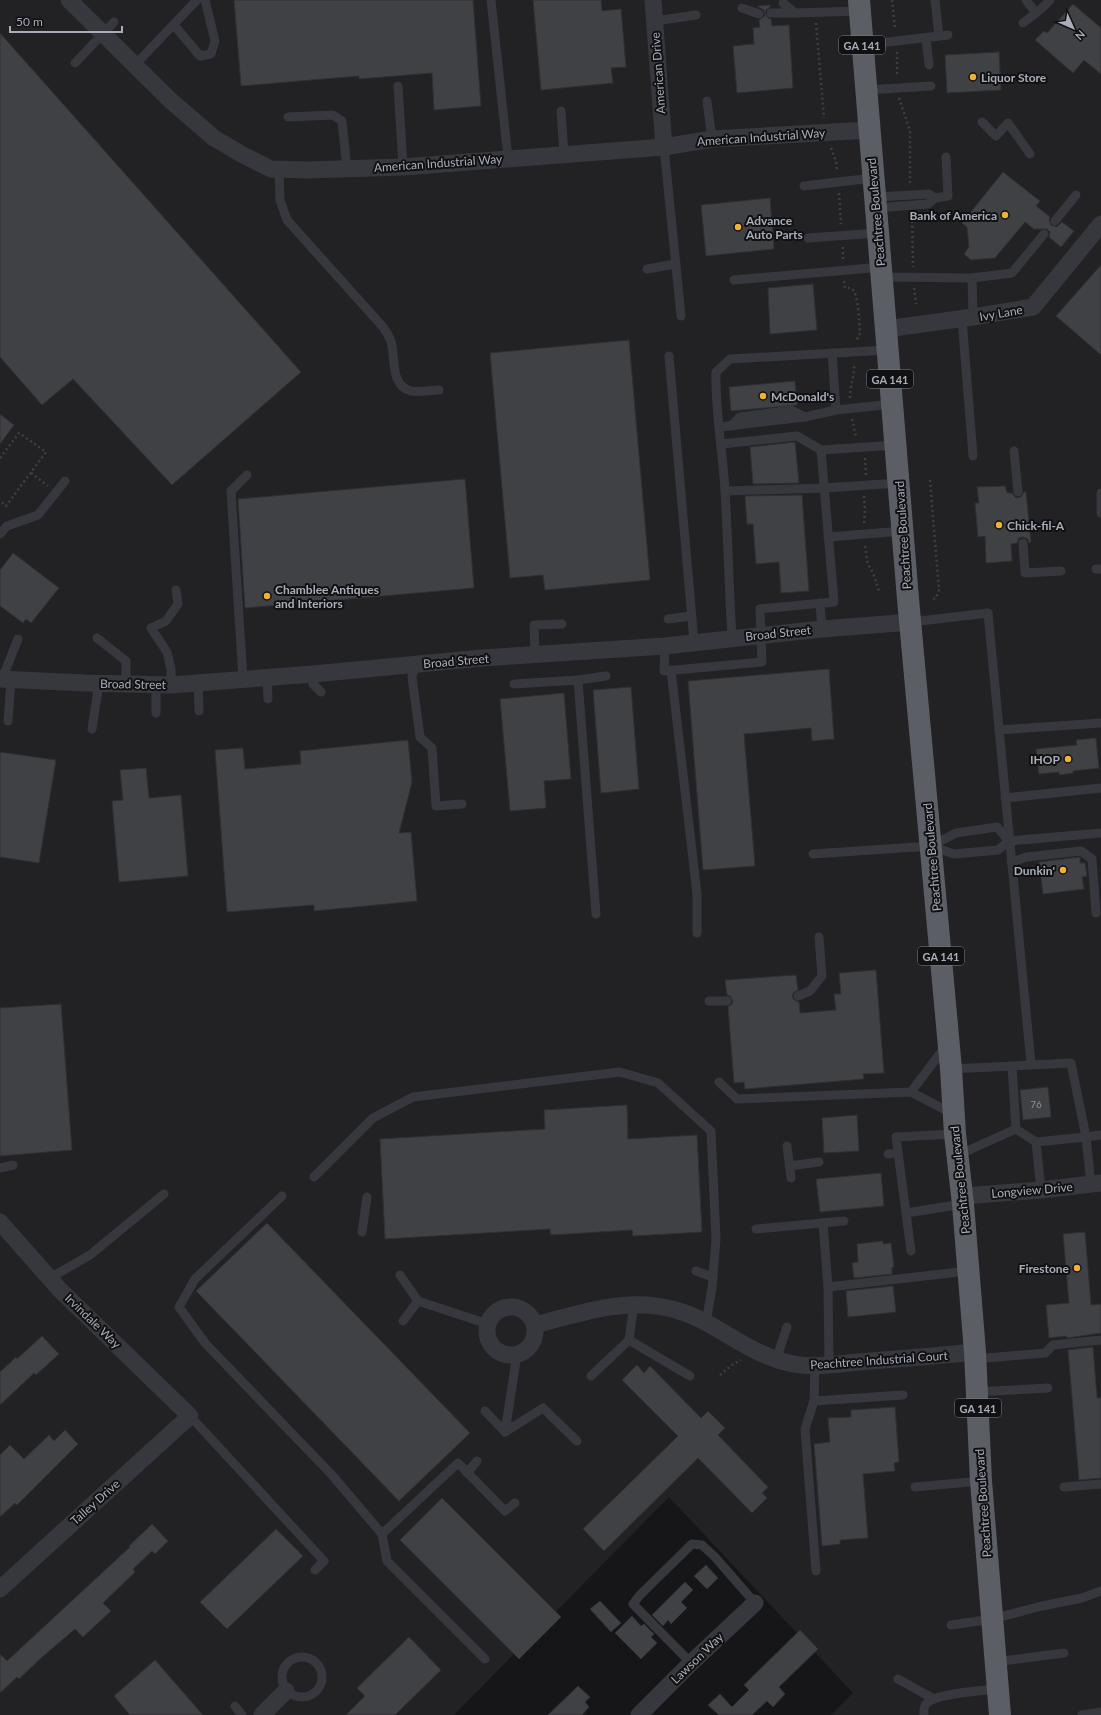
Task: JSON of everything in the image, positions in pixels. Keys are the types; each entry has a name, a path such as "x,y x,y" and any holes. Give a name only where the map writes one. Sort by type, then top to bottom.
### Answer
{"highway":[{"name":"Peachtree Boulevard","path":"859,5 892,404 949,1041 955,1124 963,1200 975,1356 981,1480 1000,1715"}],"street":[{"name":"American Industrial Way","path":"70,0 109,28 135,65 170,100 214,138 271,169 403,167 664,147 712,139 869,130"},
{"name":"American Drive","path":"653,0 664,147"},
{"name":"Ivy Lane","path":"886,328 967,318 1033,307 1101,224"},
{"name":"Broad Street","path":"4,679 164,685 313,674 535,654 665,646 822,629 911,622"},
{"name":"Longview Drive","path":"963,1200 1096,1183"},
{"name":"Irvindale Way","path":"0,1222 50,1278 190,1416"},
{"name":"Peachtree Industrial Court","path":"534,1325 603,1308 634,1304 668,1308 706,1322 752,1350 776,1360 796,1364 822,1365 975,1356"},
{"path":"509,1306 526,1312 531,1317 534,1325 535,1333 532,1343 523,1352 517,1354 502,1354 492,1347 487,1335 488,1324 496,1312 509,1306"},
{"name":"Talley Drive","path":"0,1589 190,1416"},
{"name":"Lawson Way","path":"639,1715 691,1663 755,1603"},
{"path":"262,1715 286,1691"}],"lane":[{"path":"135,65 197,0"},
{"path":"174,25 200,56 211,54 215,41 205,0"},
{"path":"491,0 508,158"},
{"path":"862,45 944,36 935,0"},
{"path":"1026,0 1036,13"},
{"path":"1023,23 1050,0"},
{"path":"783,2 795,13"},
{"path":"771,13 795,13 859,5"},
{"path":"742,8 759,14"},
{"path":"655,21 696,15"},
{"path":"75,63 109,28"},
{"path":"926,38 929,65"},
{"path":"398,86 403,167"},
{"path":"866,90 931,86"},
{"path":"707,101 712,139"},
{"path":"561,111 564,154"},
{"path":"288,117 333,115 342,122 347,169"},
{"path":"982,122 996,136 1008,123 1030,154"},
{"path":"664,147 681,316"},
{"path":"804,186 875,194 929,194 935,198 948,196 946,157"},
{"path":"279,169 280,200 287,220 383,326 390,337 392,347 392,363 395,374 402,387 411,392 439,390"},
{"path":"1055,221 1076,195"},
{"path":"808,238 878,233"},
{"path":"734,280 882,272 972,278 1012,273 1044,234"},
{"path":"647,269 676,264"},
{"path":"972,278 967,318 973,456"},
{"path":"732,638 725,491 722,444 716,397 716,372 730,359 888,350"},
{"path":"832,353 836,410"},
{"path":"669,356 694,642"},
{"path":"720,427 805,417 836,410 892,404"},
{"path":"722,444 797,436 821,450 896,445"},
{"path":"665,646 664,671 762,662 760,609 834,602 821,450"},
{"path":"1014,451 1018,492"},
{"path":"243,679 231,491 247,475"},
{"path":"0,534 7,526 38,515 65,482"},
{"path":"725,491 824,488 900,483"},
{"path":"1101,493 1101,513"},
{"path":"828,538 904,531"},
{"path":"1023,543 1025,573 1061,571"},
{"path":"156,713 164,685 171,669 167,652 150,628 166,621 178,604 176,590"},
{"path":"820,603 822,629"},
{"path":"911,622 988,613 1031,1064"},
{"path":"668,619 691,616"},
{"path":"535,654 534,625 562,624"},
{"path":"96,638 126,661 126,684"},
{"path":"8,720 4,679 18,640"},
{"path":"416,664 412,677 420,737 432,748 436,806 462,804"},
{"path":"671,670 697,886 697,933"},
{"path":"313,674 313,684 321,692"},
{"path":"514,684 578,680 606,676"},
{"path":"267,677 268,699"},
{"path":"578,680 596,914"},
{"path":"198,682 199,711"},
{"path":"92,729 99,683"},
{"path":"999,730 1101,723"},
{"path":"1005,798 1101,788"},
{"path":"931,846 956,833 997,827 1009,840"},
{"path":"813,854 931,846 954,854 998,850 1009,840 1101,833"},
{"path":"1011,862 1027,857 1081,851 1092,859 1096,913"},
{"path":"798,996 810,991 822,976 818,937"},
{"path":"709,1001 727,1001"},
{"path":"911,1092 949,1041"},
{"path":"951,1069 1071,1063 1096,1183"},
{"path":"1012,1066 1016,1129"},
{"path":"314,1177 373,1118 413,1097 620,1072 658,1083 711,1131 716,1239 713,1277 706,1322"},
{"path":"718,1082 737,1099 911,1092 955,1124"},
{"path":"911,1251 896,1137 955,1124"},
{"path":"1016,1129 1036,1142 1101,1135"},
{"path":"958,1156 1016,1129"},
{"path":"1036,1142 1041,1190"},
{"path":"787,1146 791,1178"},
{"path":"888,1154 898,1153"},
{"path":"789,1166 819,1162"},
{"path":"0,1168 13,1165"},
{"path":"50,1278 90,1255 164,1194"},
{"path":"282,1196 195,1279 179,1307 205,1343 332,1475 382,1534 387,1561 485,1659"},
{"path":"362,1232 367,1197"},
{"path":"906,1213 963,1200"},
{"path":"756,1229 844,1221"},
{"path":"816,1571 805,1429 814,1401 822,1365 828,1287 824,1224"},
{"path":"696,1271 713,1277"},
{"path":"828,1287 968,1271"},
{"path":"400,1275 418,1301 488,1324"},
{"path":"403,1321 418,1301"},
{"path":"590,1376 629,1340 634,1304"},
{"path":"776,1360 787,1327"},
{"path":"629,1340 690,1376"},
{"path":"975,1356 1045,1353 1053,1345 1101,1340"},
{"path":"505,1432 517,1354"},
{"path":"977,1392 1048,1388"},
{"path":"814,1401 903,1396"},
{"path":"505,1432 543,1408 577,1441"},
{"path":"486,1410 505,1432"},
{"path":"190,1416 324,1561 315,1570"},
{"path":"467,1472 477,1461"},
{"path":"382,1534 458,1463 505,1511 515,1503"},
{"path":"915,1488 981,1480"},
{"path":"1064,1487 1101,1484"},
{"path":"691,1663 633,1604 640,1595 692,1544 702,1545 715,1557 755,1603"},
{"path":"951,1625 992,1619 1042,1606 1082,1598 1101,1591"},
{"path":"995,1662 1064,1653"},
{"path":"304,1656 314,1660 320,1668 323,1677 320,1687 314,1694 304,1698 294,1697 286,1691 281,1682 282,1672 286,1663 294,1658 304,1656"},
{"path":"898,1679 934,1700"},
{"path":"924,1715 924,1707 927,1702 942,1696 997,1689"},
{"path":"235,1706 242,1715"},
{"path":"1082,1715 1101,1712"}],"path":[{"path":"892,0 895,33"},
{"path":"816,21 825,122"},
{"path":"897,50 897,77"},
{"path":"898,95 910,131 910,190"},
{"path":"830,144 836,161 837,171"},
{"path":"839,192 842,226"},
{"path":"911,210 913,266"},
{"path":"843,245 843,262"},
{"path":"844,281 845,288 851,288 857,299 860,333 858,338 852,340"},
{"path":"914,284 916,304"},
{"path":"850,400 850,388 854,373 854,361"},
{"path":"851,416 856,438"},
{"path":"0,458 19,433 46,452 6,506 0,501"},
{"path":"865,456 866,471"},
{"path":"31,473 56,493"},
{"path":"930,480 939,590 936,598 931,600"},
{"path":"863,498 865,511 864,522"},
{"path":"865,546 868,564 873,573 878,590"},
{"path":"720,1375 741,1359"}],"shaded area":[{"path":"0,0 1101,0 1101,1715 831,1715 853,1693 669,1497 454,1715 0,1715"}],"building":[{"path":"234,0 473,0 481,106 434,110 432,73 359,79 359,76 241,86"},
{"path":"533,0 601,0 602,11 621,9 626,67 611,68 613,83 541,90"},
{"path":"1073,4 1101,28 1101,74 1084,60 1073,73 1035,40 1044,31 1047,33"},
{"path":"770,5 765,13 768,18 771,19 772,26 789,25 793,88 737,93 733,46 754,44 753,28 760,27 759,20 765,16 764,10 758,6"},
{"path":"0,33 301,372 172,485 73,379 42,405 0,357"},
{"path":"999,52 1001,90 947,93 945,55"},
{"name":"Bank of America","path":"1003,172 1040,201 1036,206 1050,217 1049,220 1051,225 1057,227 1062,222 1074,231 1061,247 1049,237 1050,232 1047,229 1034,229 1025,222 995,258 971,260 964,254 969,247 967,227 962,223"},
{"name":"Advance Auto Parts","path":"770,198 774,249 706,256 701,205"},
{"path":"1101,265 1101,355 1056,316"},
{"path":"813,284 817,330 770,334 768,288"},
{"path":"629,340 650,580 545,590 543,575 510,578 490,353"},
{"name":"McDonald's","path":"795,381 797,405 731,411 729,387"},
{"path":"0,414 14,425 0,444"},
{"path":"795,442 799,483 753,484 750,447"},
{"path":"465,479 474,588 245,608 238,499"},
{"path":"1005,486 1007,493 1012,493 1016,498 1021,497 1024,492 1026,492 1031,542 1029,543 1028,539 1023,537 1019,538 1017,543 1011,544 1012,561 986,563 985,536 978,537 975,503 979,503 977,487"},
{"path":"802,495 809,591 781,593 779,562 756,564 753,524 747,524 745,496"},
{"path":"13,553 59,588 31,623 26,619 23,623 0,606 0,570"},
{"path":"829,669 834,739 812,741 811,728 744,734 755,866 703,870 688,681"},
{"path":"631,687 639,789 601,793 593,690"},
{"path":"564,693 571,779 544,781 546,808 510,811 500,699"},
{"name":"IHOP","path":"1096,738 1099,768 1073,771 1073,773 1059,775 1059,772 1039,774 1036,749 1077,745 1076,740"},
{"path":"408,740 412,782 399,833 411,832 417,901 314,911 314,905 227,912 215,750 243,748 245,769 301,764 300,751"},
{"path":"0,752 56,760 39,863 0,857"},
{"path":"146,768 149,798 181,795 188,876 119,882 112,801 123,800 120,770"},
{"name":"Dunkin'","path":"1080,857 1080,863 1085,863 1087,876 1082,877 1084,889 1043,894 1039,862"},
{"path":"876,970 884,1073 863,1074 864,1079 745,1089 744,1082 734,1083 728,1007 733,1001 730,996 727,995 725,980 796,975 798,990 794,992 792,996 794,1000 799,1002 800,1013 836,1010 834,994 841,994 839,973"},
{"path":"61,1004 72,1150 0,1156 0,1008"},
{"path":"1048,1087 1051,1117 1023,1120 1020,1090"},
{"path":"627,1105 628,1139 697,1135 702,1232 633,1236 632,1230 551,1235 550,1229 385,1239 380,1139 545,1129 544,1110"},
{"path":"857,1115 859,1151 824,1153 822,1118"},
{"path":"881,1173 884,1206 820,1212 816,1179"},
{"path":"267,1223 470,1433 399,1501 196,1291"},
{"name":"Firestone","path":"1085,1232 1091,1305 1101,1304 1101,1333 1067,1338 1066,1336 1049,1338 1046,1305 1069,1303 1063,1234"},
{"path":"883,1241 883,1244 891,1243 894,1267 892,1267 892,1274 854,1278 852,1263 858,1262 857,1244"},
{"path":"893,1286 896,1312 848,1317 846,1291"},
{"path":"42,1336 59,1354 36,1375 34,1373 0,1405 0,1372"},
{"path":"1093,1347 1097,1398 1101,1398 1101,1478 1079,1480 1068,1350"},
{"path":"637,1365 644,1373 650,1366 701,1418 708,1411 725,1428 718,1435 768,1487 762,1493 767,1498 752,1513 698,1458 604,1551 583,1529 678,1436 622,1380"},
{"path":"895,1407 899,1462 894,1463 895,1471 863,1474 868,1538 840,1540 840,1544 822,1546 814,1444 830,1442 828,1418 851,1417 851,1410"},
{"path":"65,1430 78,1444 17,1505 15,1503 0,1517 0,1455 10,1445 24,1459 49,1435 54,1441"},
{"path":"442,1498 561,1617 519,1659 400,1540"},
{"path":"152,1524 168,1541 155,1554 152,1551 133,1569 135,1572 103,1603 111,1611 83,1637 75,1629 19,1679 17,1677 0,1693 0,1654 7,1661 130,1547 129,1546"},
{"path":"276,1529 303,1556 227,1629 200,1602"},
{"path":"706,1565 718,1578 707,1589 694,1576"},
{"path":"685,1582 693,1590 681,1602 687,1608 671,1624 668,1620 663,1626 652,1615"},
{"path":"600,1601 621,1623 611,1632 590,1609"},
{"path":"632,1616 641,1626 644,1624 654,1634 651,1637 657,1643 641,1659 615,1633"},
{"path":"800,1630 818,1649 779,1687 785,1694 773,1707 767,1701 752,1715 719,1715 708,1705 720,1694 732,1707 749,1690 744,1685"},
{"path":"409,1637 441,1670 395,1715 346,1715 365,1696 357,1688"},
{"path":"155,1660 203,1715 130,1715 114,1696"},
{"path":"578,1686 590,1697 585,1702 589,1707 582,1715 548,1715"}],"place":[{"name":"Liquor Store","path":"973,77"},
{"name":"Bank of America","path":"1005,215"},
{"name":"Advance Auto Parts","path":"738,227"},
{"name":"McDonald's","path":"763,396"},
{"name":"Chick-fil-A","path":"999,525"},
{"name":"Chamblee Antiques and Interiors","path":"267,596"},
{"name":"IHOP","path":"1068,759"},
{"name":"Dunkin'","path":"1063,870"},
{"name":"Firestone","path":"1077,1268"}]}
